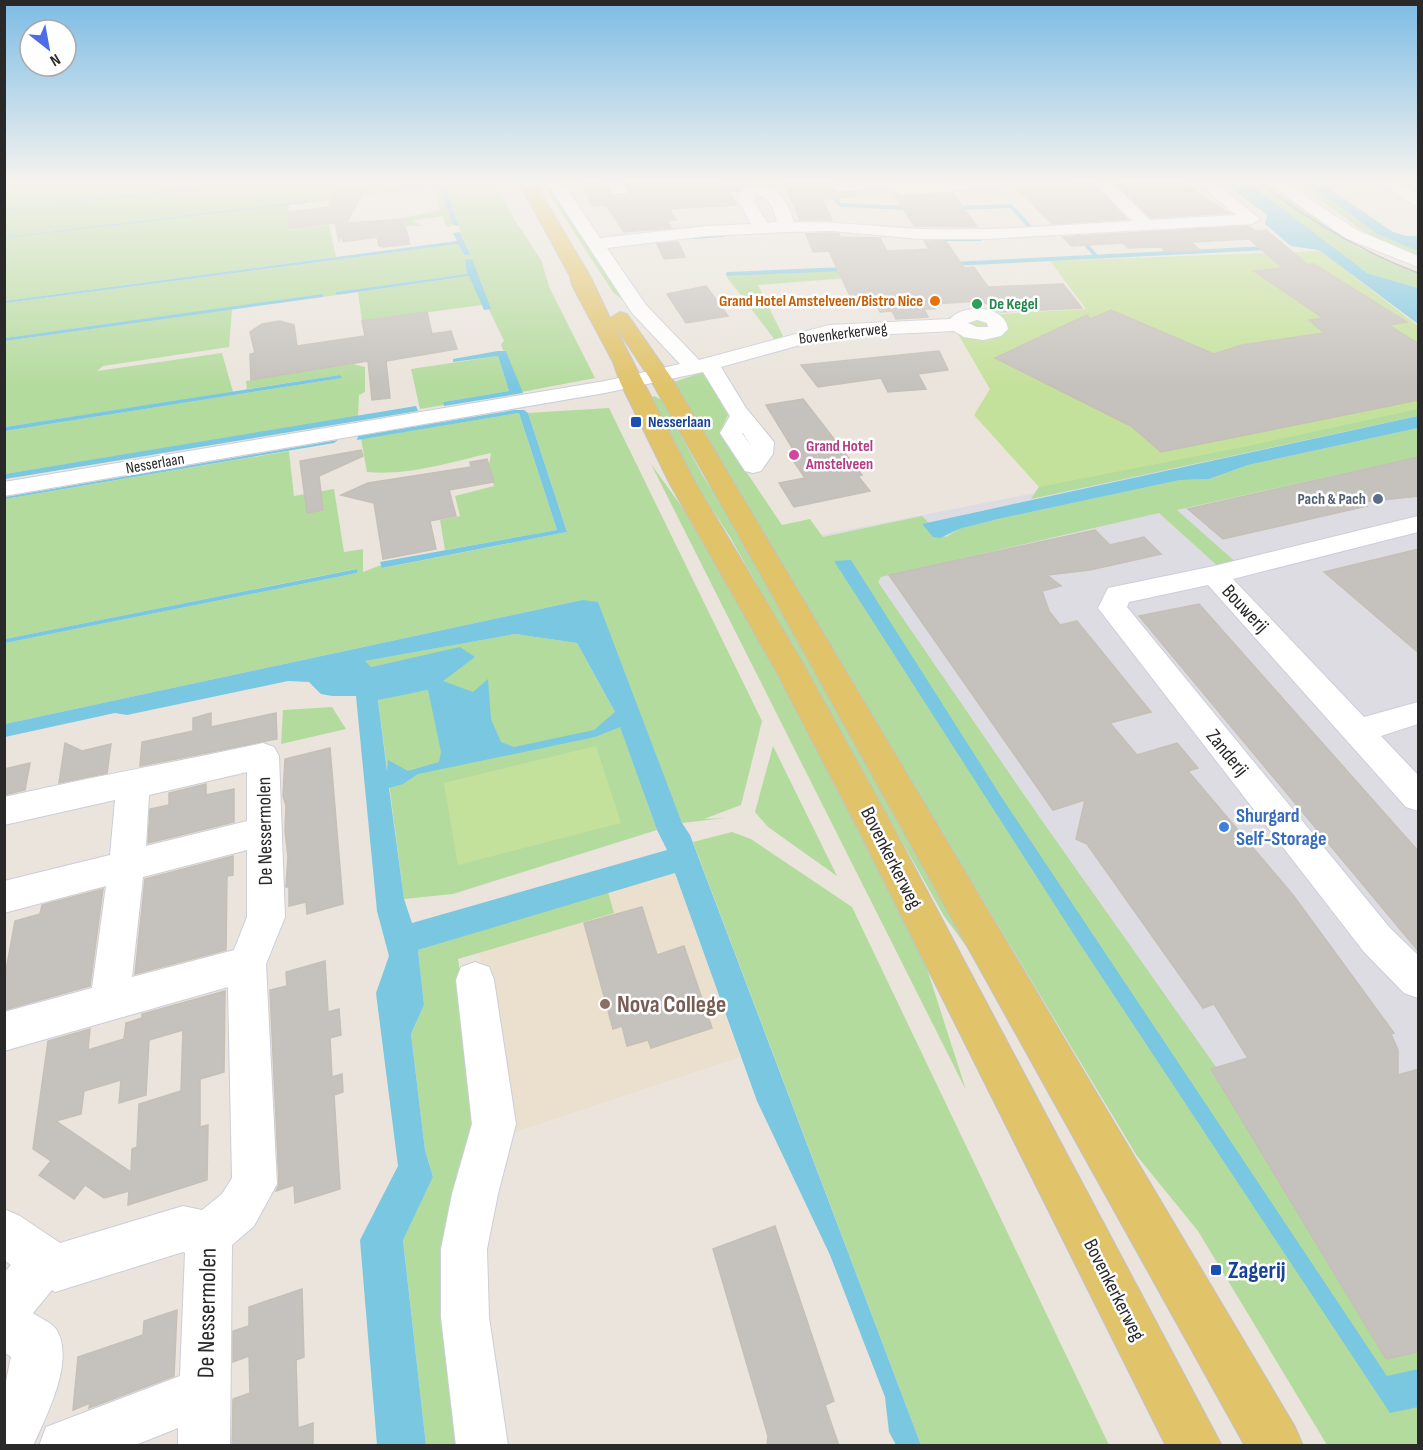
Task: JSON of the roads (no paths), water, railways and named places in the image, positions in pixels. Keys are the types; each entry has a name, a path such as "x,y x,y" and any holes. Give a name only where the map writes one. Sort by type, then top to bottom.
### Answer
{"main road":[{"name":"Bovenkerkerweg","path":"581,251 588,260 582,285 624,362 645,379 1276,1446"},
{"name":"Bovenkerkerweg","path":"645,379 683,484 793,673 1195,1446"}],"street":[{"name":"Bovenkerkerweg","path":"584,251 588,260 639,309 655,329 702,366"},
{"path":"588,260 626,251"},
{"path":"1393,251 1419,262"},
{"name":"Bovenkerkerweg","path":"645,379 757,353 776,344 817,334 958,325"},
{"path":"702,366 741,416"},
{"name":"Nesserlaan","path":"4,489 645,379"},
{"name":"Bouwerij","path":"1419,524 1214,576 1419,797"},
{"name":"Zanderij","path":"1214,576 1118,595 1112,608 1377,940 1419,980"},
{"path":"1358,731 1419,713"},
{"name":"De Nessermolen","path":"4,811 100,788 133,785 263,756 266,917 247,964 255,1184 238,1210 209,1234 204,1446"},
{"path":"110,1002 127,865 133,785"},
{"path":"4,897 265,831"},
{"path":"4,1032 247,964"},
{"path":"475,980 494,1124 475,1194 465,1249 465,1317 482,1446"},
{"name":"De Nessermolen","path":"45,1261 55,1268 183,1229 209,1234"},
{"path":"4,1232 45,1261 4,1311"},
{"path":"4,1323 38,1345 32,1389 6,1446"},
{"name":"De Nessermolen","path":"64,1446 205,1392"}],"water":[{"path":"384,251 407,251 5,303 5,301"},
{"path":"462,251 468,251 470,255 464,255"},
{"path":"1320,251 1337,251 1367,273 1418,288 1418,324"},
{"path":"472,259 491,309 484,310 469,276 337,295 336,292 467,274 465,260"},
{"path":"323,294 323,297 5,341 5,338"},
{"path":"506,351 523,393 444,406 443,402 509,391 498,356 453,362 453,359"},
{"path":"340,375 342,378 5,431 5,427"},
{"path":"416,406 418,411 5,479 5,474"},
{"path":"524,410 528,413 567,532 382,568 380,562 557,530 519,413 357,440 358,436"},
{"path":"1418,416 1418,428 1248,465 1209,479 1180,480 998,519 959,529 940,538 933,537 922,524"},
{"path":"338,440 334,443 5,499 5,497"},
{"path":"851,560 1004,801 1387,1376 1418,1369 1418,1407 1390,1413 1078,941 834,561"},
{"path":"357,569 357,573 5,643 5,639"},
{"path":"582,600 598,602 682,823 690,835 921,1445 896,1445 889,1432 885,1397 830,1255 757,1101 675,873 418,950 424,1005 411,1034 425,1150 433,1177 403,1240 426,1445 377,1445 360,1240 398,1166 376,993 389,956 377,911 356,696 321,694 309,682 288,681 127,715 115,713 5,737 5,724","holes":["515,634 577,643 615,712 594,730 514,747 501,742 491,719 488,679 473,692 443,681 475,657 460,647 371,667 365,661","428,690 441,752 439,762 408,771 388,760 387,771 378,700","620,727 657,830 667,850 412,923 404,899 389,788 403,784 418,774 595,737"]}],"waterway":[{"path":"1091,251 1096,256"},
{"path":"952,264 1215,251"},
{"path":"728,274 845,269"}],"tram line":[{"path":"1368,251 1418,273"}],"place":[{"name":"Grand Hotel Amstelveen/Bistro Nice","path":"935,301"},
{"name":"De Kegel","path":"977,304"},
{"name":"Nesserlaan","path":"636,422"},
{"name":"Grand Hotel Amstelveen","path":"794,455"},
{"name":"Pach & Pach","path":"1378,499"},
{"name":"Shurgard Self-Storage","path":"1224,827"},
{"name":"Nova College","path":"605,1004"},
{"name":"Zagerij","path":"1216,1270"}]}
